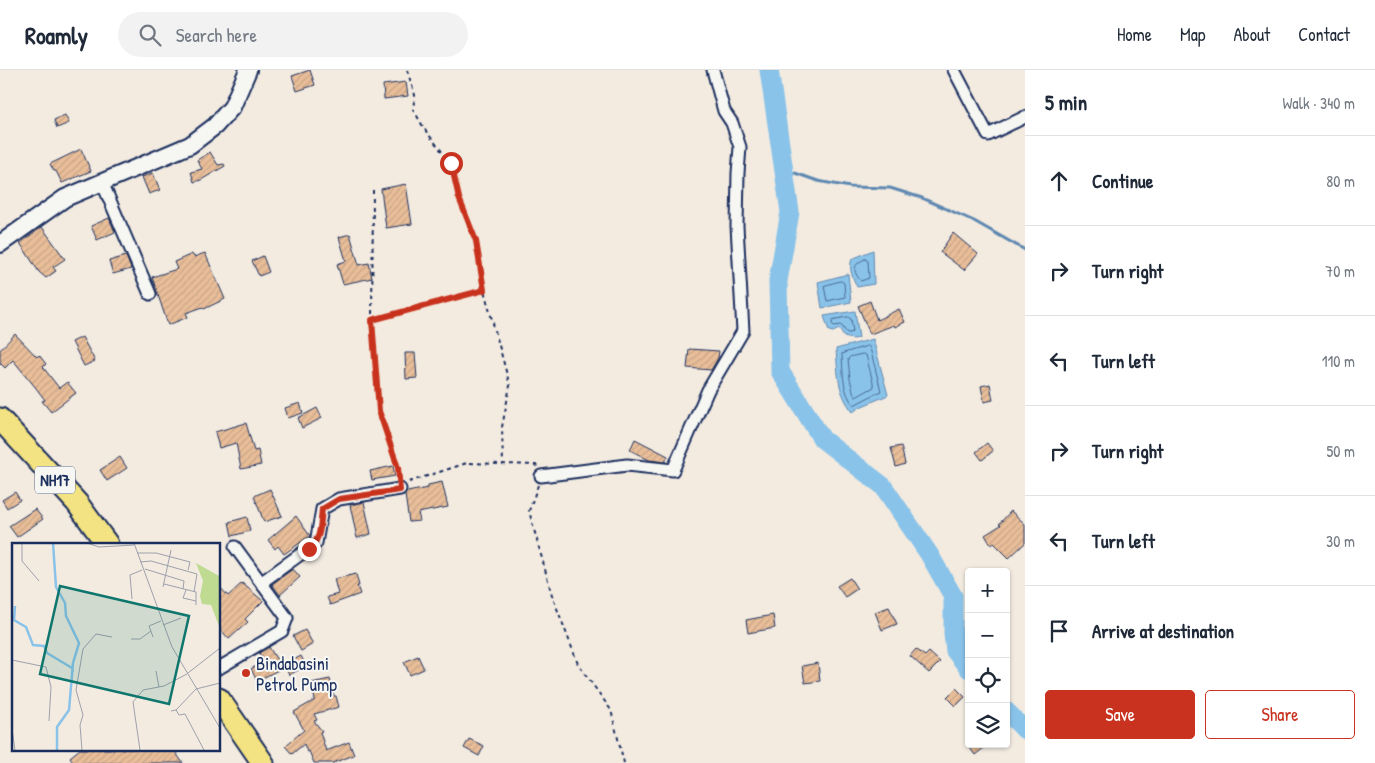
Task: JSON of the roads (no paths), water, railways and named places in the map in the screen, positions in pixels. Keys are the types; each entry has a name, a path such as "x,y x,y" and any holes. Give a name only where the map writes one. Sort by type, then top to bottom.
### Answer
{"highway":[{"name":"NH17","path":"0,419 77,503 105,543"},
{"path":"220,700 263,763"}],"main road":[{"path":"0,244 65,198 190,145 215,126 232,107 248,70"}],"street":[{"path":"541,476 627,465 673,470 708,390 743,331 737,226 740,147 732,124 724,111 713,70"},
{"path":"954,70 988,135 1025,117"},
{"path":"102,182 150,294"},
{"path":"262,582 316,543 322,509 339,499 400,490"},
{"path":"220,667 282,631 287,618 235,547"}],"water":[{"path":"873,250 874,284 857,287 851,270 852,259"},
{"path":"848,274 851,302 822,308 818,282"},
{"path":"855,311 859,338 844,337 839,329 833,332 829,331 824,316"},
{"path":"873,339 888,395 853,412 841,390 836,349"}],"waterway":[{"path":"769,70 790,212 778,281 780,371 822,439 883,486 929,554 953,596 955,651 965,664"},
{"path":"780,145 792,172 818,181 850,187 890,188 922,198 974,221 1025,250"},
{"path":"1010,715 1025,730"}],"place":[{"name":"Bindabasini Petrol Pump","path":"246,673"}]}
